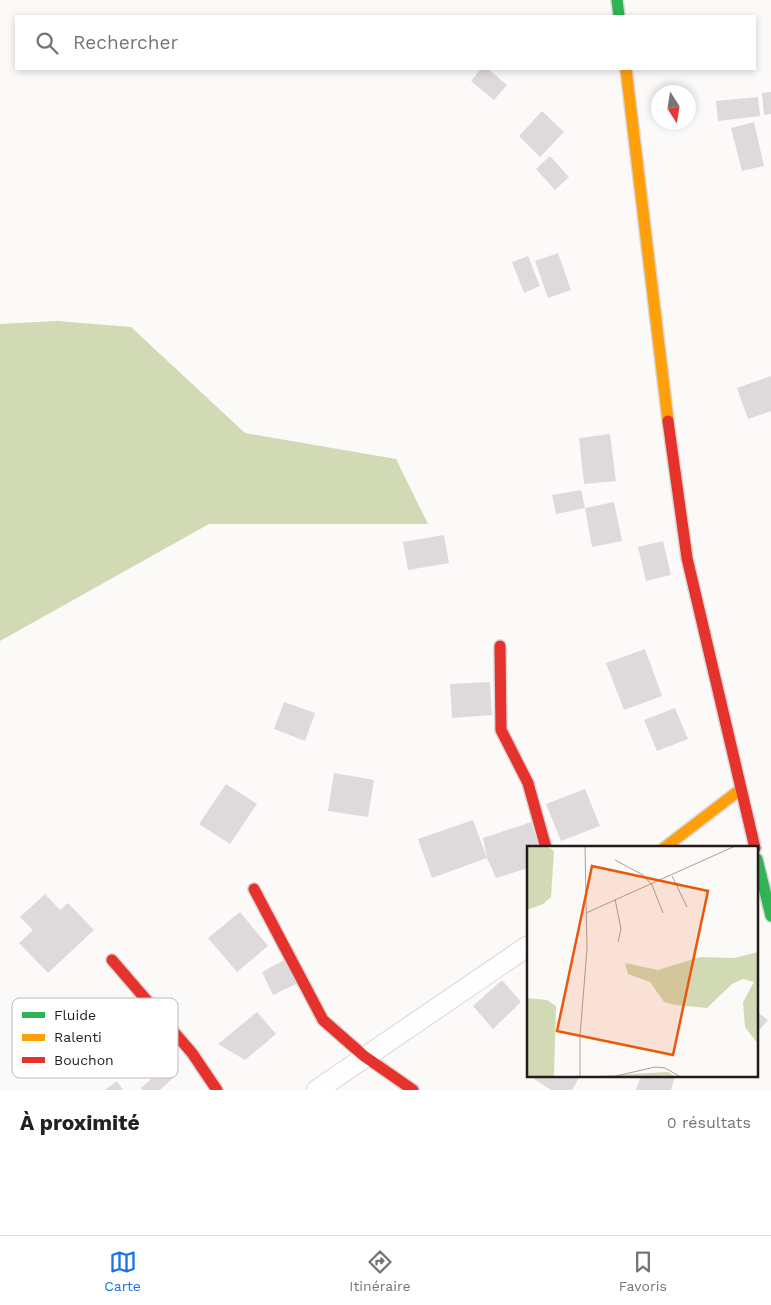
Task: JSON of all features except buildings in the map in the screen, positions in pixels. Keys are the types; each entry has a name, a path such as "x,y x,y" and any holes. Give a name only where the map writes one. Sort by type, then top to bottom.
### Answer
{"main road":[{"path":"617,0 619,15"},
{"path":"626,70 666,406 687,558 754,846"},
{"path":"500,646 501,730 528,783 545,846"},
{"path":"667,846 740,789"},
{"path":"758,863 771,916"},
{"path":"254,889 323,1020 364,1056 414,1090"},
{"path":"112,960 145,998"},
{"path":"178,1037 192,1053 217,1090"}],"street":[{"path":"317,1090 364,1056 527,947"}],"green space":[{"path":"57,321 131,327 245,433 396,459 428,524 209,524 0,641 0,324"}],"traffic: fast":[{"path":"617,0 619,15"},
{"path":"758,863 771,916"}],"traffic: slow":[{"path":"626,70 668,421"},
{"path":"667,846 741,789"}],"traffic: jam":[{"path":"668,421 687,558 755,846"},
{"path":"500,646 501,730 528,783 545,846"},
{"path":"254,889 323,1020 364,1056 413,1090"},
{"path":"112,960 145,998"},
{"path":"178,1037 192,1053 217,1090"}]}
